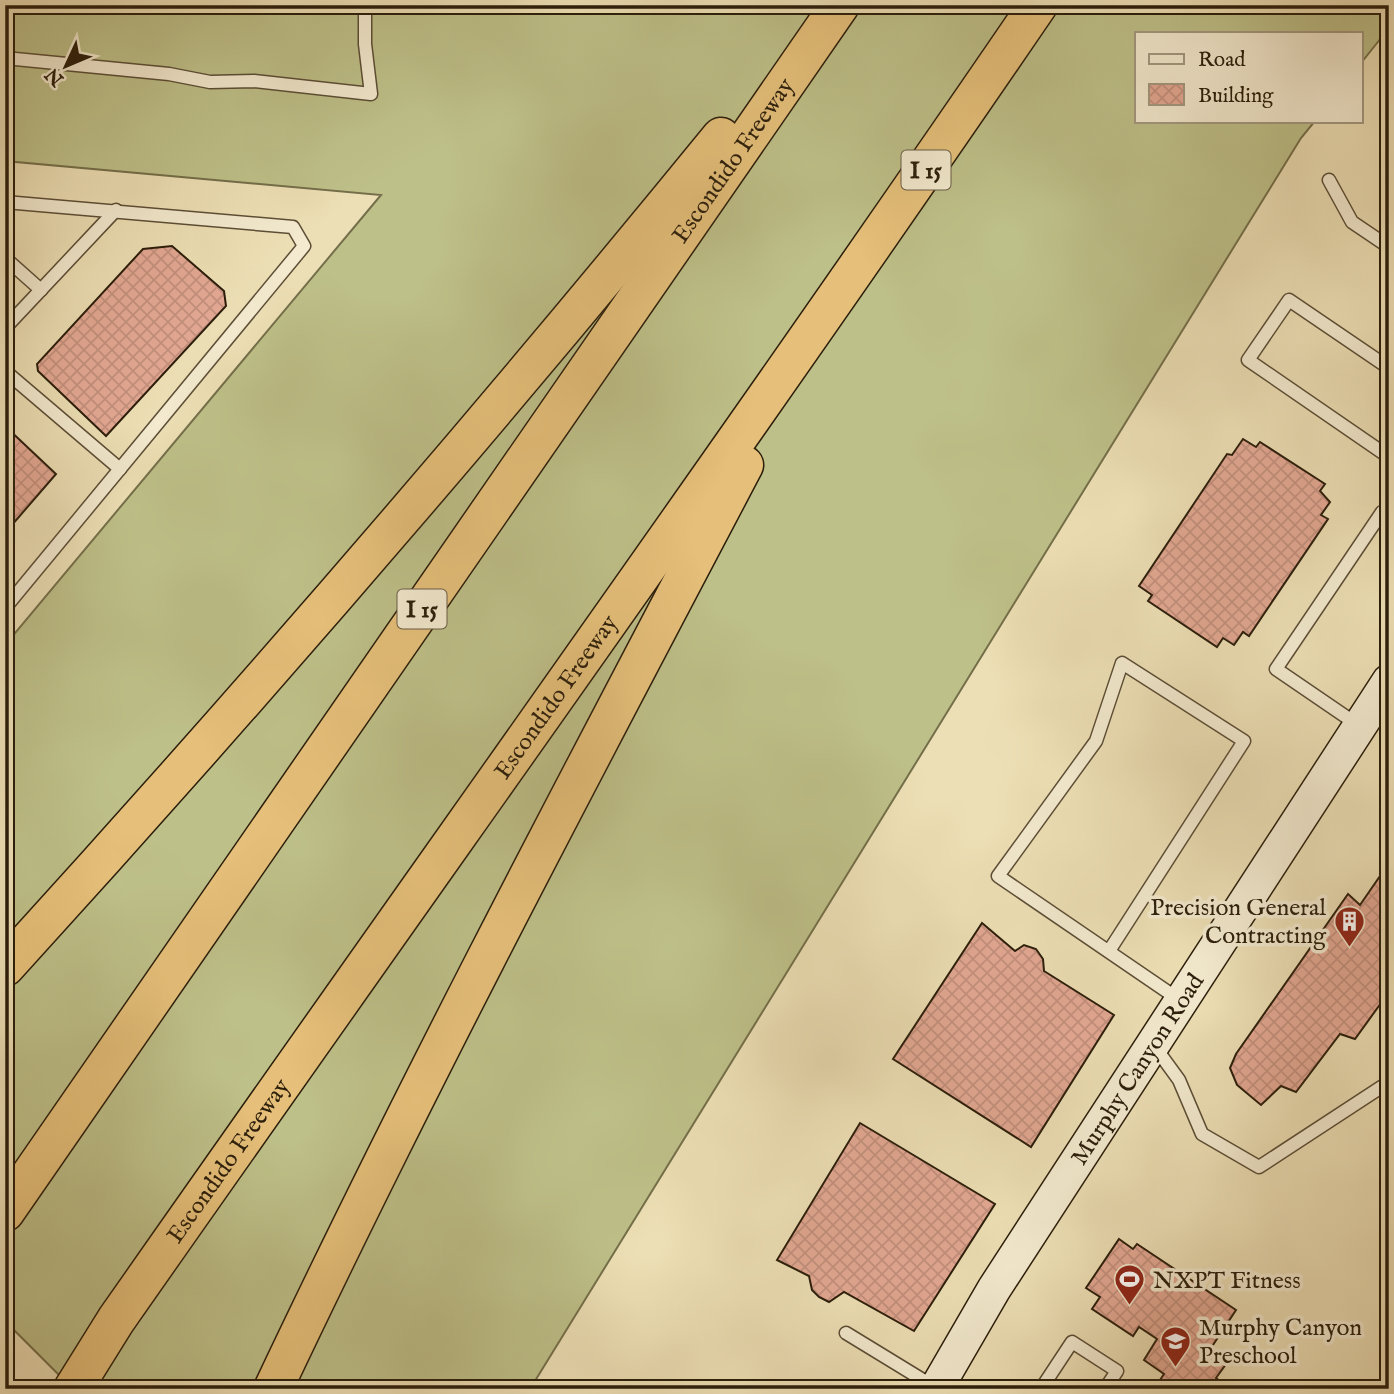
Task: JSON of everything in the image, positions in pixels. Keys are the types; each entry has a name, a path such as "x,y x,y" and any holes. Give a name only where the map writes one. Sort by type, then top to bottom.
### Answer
{"highway":[{"path":"5,967 165,792 527,373 829,5"},
{"name":"Escondido Freeway","path":"5,1212 840,5"},
{"name":"Escondido Freeway","path":"74,1389 116,1320 431,869 813,334 1038,5"},
{"path":"273,1389 346,1234 524,883 813,334"}],"main road":[{"name":"Murphy Canyon Road","path":"936,1388 994,1289 1389,681"}],"lane":[{"path":"5,58 210,82 254,81 371,94 365,44 365,5"},
{"path":"1329,180 1352,222 1389,247"},
{"path":"5,202 293,227 304,246 5,608"},
{"path":"5,328 116,210"},
{"path":"5,258 41,290"},
{"path":"1389,368 1289,300 1248,360 1389,457"},
{"path":"5,371 120,469"},
{"path":"1360,726 1276,669 1386,510"},
{"path":"1109,951 1244,741 1122,663 1096,741 998,876 1181,1001"},
{"path":"1153,1044 1179,1080 1202,1134 1259,1167 1389,1082"},
{"path":"846,1333 936,1388"},
{"path":"1041,1389 1072,1342 1117,1371 1105,1389"}],"green space":[{"path":"5,5 1389,5 1389,28 1362,62 1362,32 1135,32 1135,122 1314,122 1301,138 530,1389 73,1389 5,1321 5,645 381,195 5,161"}],"building":[{"path":"172,246 224,291 226,306 106,436 38,371 37,364 143,249"},
{"path":"5,426 56,474 5,533"},
{"path":"1243,439 1256,447 1260,442 1325,484 1320,491 1330,502 1321,515 1328,519 1249,636 1243,632 1234,645 1223,638 1217,647 1148,601 1152,595 1139,586 1227,454 1232,455"},
{"name":"Precision General Contracting","path":"1389,863 1389,992 1355,1039 1340,1034 1296,1092 1281,1086 1261,1105 1237,1085 1230,1068 1236,1054 1348,894 1360,905"},
{"path":"982,923 1015,951 1024,945 1036,949 1043,959 1044,971 1114,1015 1031,1147 893,1059"},
{"path":"860,1123 995,1204 914,1331 844,1292 829,1302 819,1297 812,1290 809,1276 777,1260"},
{"path":"1119,1239 1133,1249 1137,1244 1236,1310 1211,1348 1229,1360 1216,1378 1231,1389 1154,1389 1164,1374 1144,1360 1157,1339 1139,1327 1133,1336 1092,1309 1100,1297 1086,1288"}],"place":[{"name":"Precision General Contracting","path":"1349,948"},
{"name":"NXPT Fitness","path":"1130,1307"},
{"name":"Murphy Canyon Preschool","path":"1176,1368"}]}
